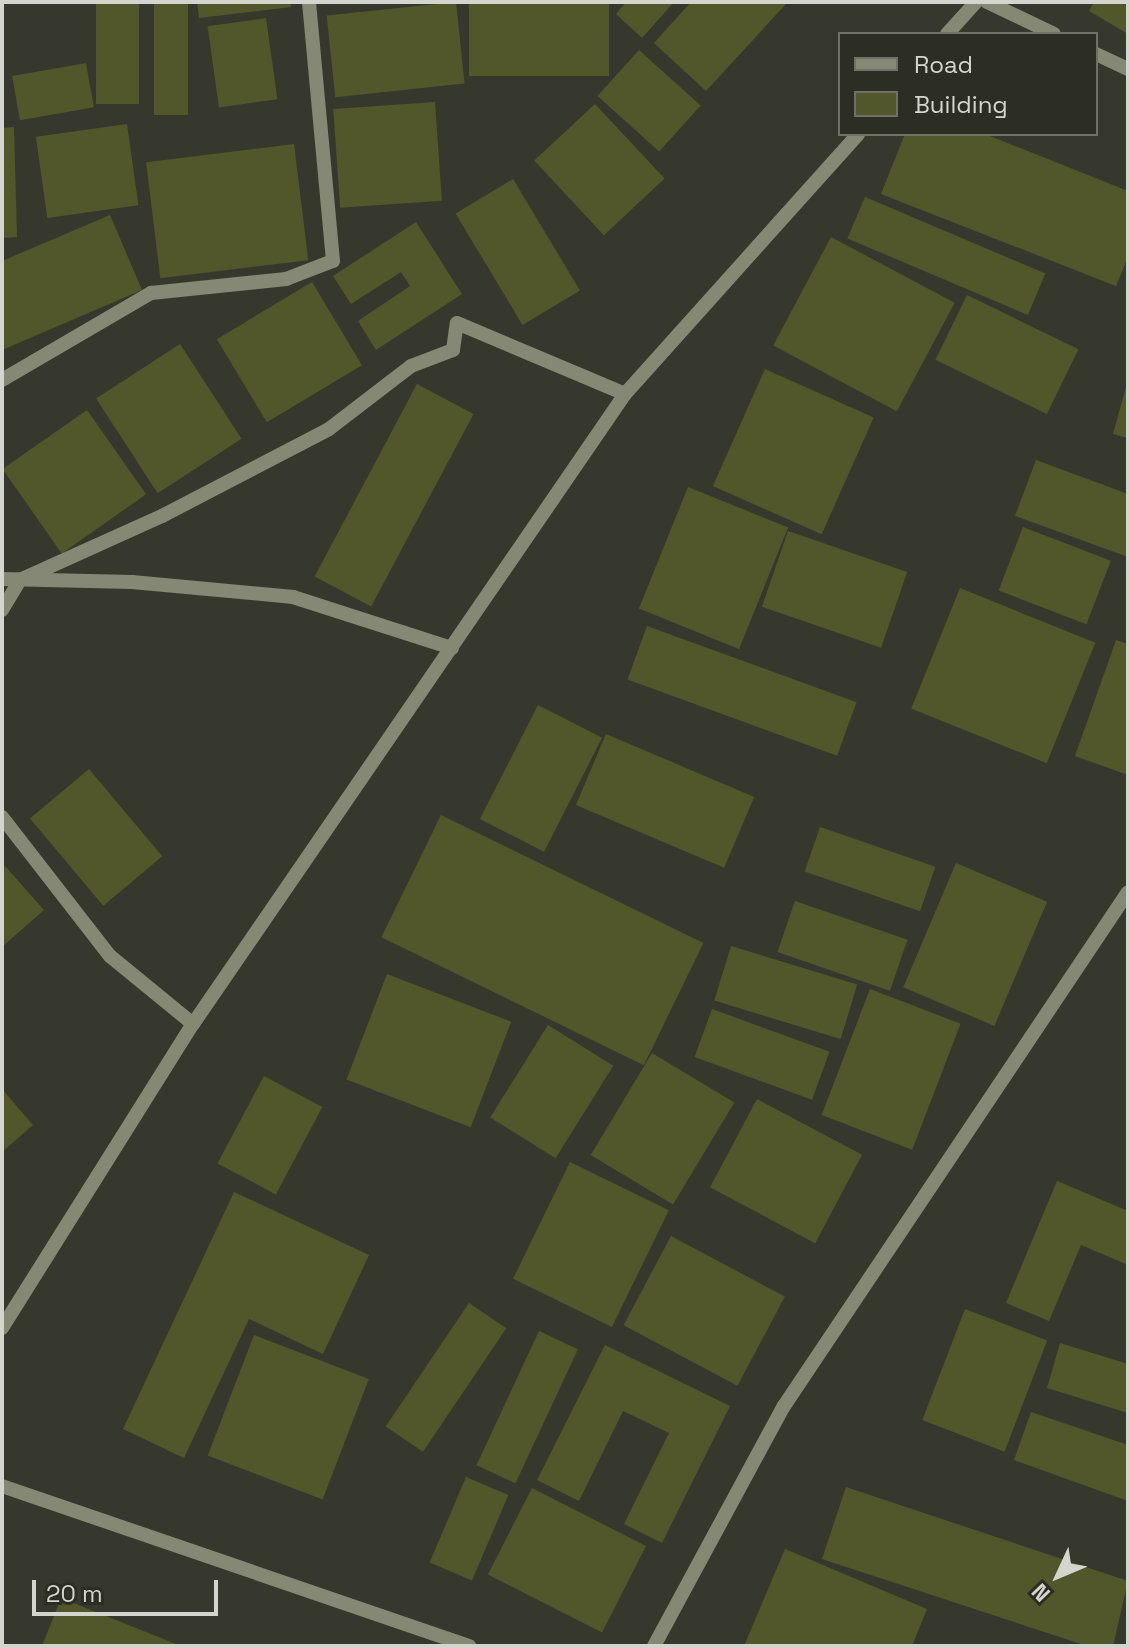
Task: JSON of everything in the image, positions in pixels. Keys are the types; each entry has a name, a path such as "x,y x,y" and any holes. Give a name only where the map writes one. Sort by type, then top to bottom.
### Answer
{"street":[{"path":"2,380 151,293 286,279 333,261 309,2"},
{"path":"949,32 976,2"},
{"path":"987,2 1050,32"},
{"path":"1098,55 1128,69"},
{"path":"2,1328 193,1024 625,394 856,136"},
{"path":"2,610 20,580 162,516 329,429 411,366 453,350 457,323 625,394"},
{"path":"2,579 132,582 293,597 452,648"},
{"path":"2,817 110,956 193,1024"},
{"path":"654,1646 784,1406 1128,892"},
{"path":"2,1486 469,1646"}],"building":[{"path":"96,2 139,2 139,104 96,104"},
{"path":"154,2 188,2 188,115 154,115"},
{"path":"197,2 290,2 291,7 199,18"},
{"path":"456,2 465,84 335,97 327,16"},
{"path":"469,2 609,2 609,76 469,76"},
{"path":"626,2 674,2 642,38 616,14"},
{"path":"691,2 786,4 706,91 654,43"},
{"path":"1094,2 1128,2 1128,34 1089,11"},
{"path":"266,18 277,99 219,107 208,26"},
{"path":"639,50 701,106 659,152 598,96"},
{"path":"86,63 94,107 20,120 12,76"},
{"path":"435,102 442,201 340,208 333,109"},
{"path":"595,104 665,179 604,235 534,161"},
{"path":"127,124 138,205 47,218 36,137"},
{"path":"14,127 17,237 2,238 2,128"},
{"path":"904,136 990,136 1128,191 1128,257 1116,286 881,194"},
{"path":"294,144 308,260 160,278 146,162"},
{"path":"513,179 580,290 523,325 456,214"},
{"path":"865,197 1045,274 1028,315 847,238"},
{"path":"110,215 142,290 2,350 2,261"},
{"path":"416,222 462,294 376,350 358,321 410,286 401,272 351,304 333,276"},
{"path":"831,237 955,303 897,411 773,346"},
{"path":"312,282 362,365 267,422 217,339"},
{"path":"967,295 1078,349 1047,414 935,360"},
{"path":"180,344 242,439 158,493 96,398"},
{"path":"765,369 874,417 822,534 713,486"},
{"path":"417,384 474,414 371,607 315,576"},
{"path":"1128,384 1128,438 1113,434"},
{"path":"87,410 146,494 62,553 3,469"},
{"path":"1036,460 1128,494 1128,557 1015,516"},
{"path":"688,487 788,527 739,649 639,608"},
{"path":"1023,527 1111,561 1086,624 999,590"},
{"path":"788,531 907,572 881,648 762,607"},
{"path":"960,588 1095,643 1047,763 911,709"},
{"path":"647,626 857,702 837,756 628,680"},
{"path":"1116,640 1128,644 1128,775 1075,756"},
{"path":"538,705 602,738 544,852 480,819"},
{"path":"606,734 754,797 724,868 576,805"},
{"path":"89,769 162,856 103,906 30,818"},
{"path":"441,815 703,943 644,1065 381,937"},
{"path":"820,827 935,867 920,911 805,871"},
{"path":"956,863 1047,902 994,1026 903,987"},
{"path":"5,866 44,910 2,947 2,868"},
{"path":"795,901 908,940 890,991 777,952"},
{"path":"731,946 857,985 841,1039 714,1001"},
{"path":"387,974 511,1022 471,1127 347,1079"},
{"path":"870,989 961,1024 912,1150 822,1115"},
{"path":"712,1009 829,1052 812,1100 695,1057"},
{"path":"548,1025 613,1066 556,1158 490,1117"},
{"path":"652,1053 734,1102 673,1204 591,1155"},
{"path":"264,1076 322,1107 276,1194 218,1163"},
{"path":"2,1089 33,1125 2,1152"},
{"path":"757,1099 862,1155 815,1243 710,1187"},
{"path":"570,1162 669,1210 612,1327 513,1279"},
{"path":"1057,1181 1128,1211 1128,1265 1081,1245 1049,1321 1006,1303"},
{"path":"234,1192 369,1255 323,1354 249,1319 184,1458 123,1429"},
{"path":"671,1236 785,1297 737,1386 624,1325"},
{"path":"469,1303 506,1328 423,1452 386,1427"},
{"path":"965,1309 1047,1341 1005,1452 922,1420"},
{"path":"539,1331 578,1349 515,1483 476,1465"},
{"path":"254,1335 369,1379 323,1500 208,1455"},
{"path":"1060,1343 1128,1364 1128,1413 1047,1388"},
{"path":"605,1345 730,1406 662,1543 624,1524 669,1433 623,1411 579,1501 537,1480"},
{"path":"1031,1412 1128,1445 1128,1501 1014,1460"},
{"path":"466,1477 508,1495 472,1581 430,1563"},
{"path":"846,1487 1128,1581 1113,1646 1087,1646 822,1559"},
{"path":"532,1488 646,1546 602,1633 488,1574"},
{"path":"785,1549 927,1609 912,1646 744,1646"},
{"path":"61,1598 181,1646 42,1646"}]}
